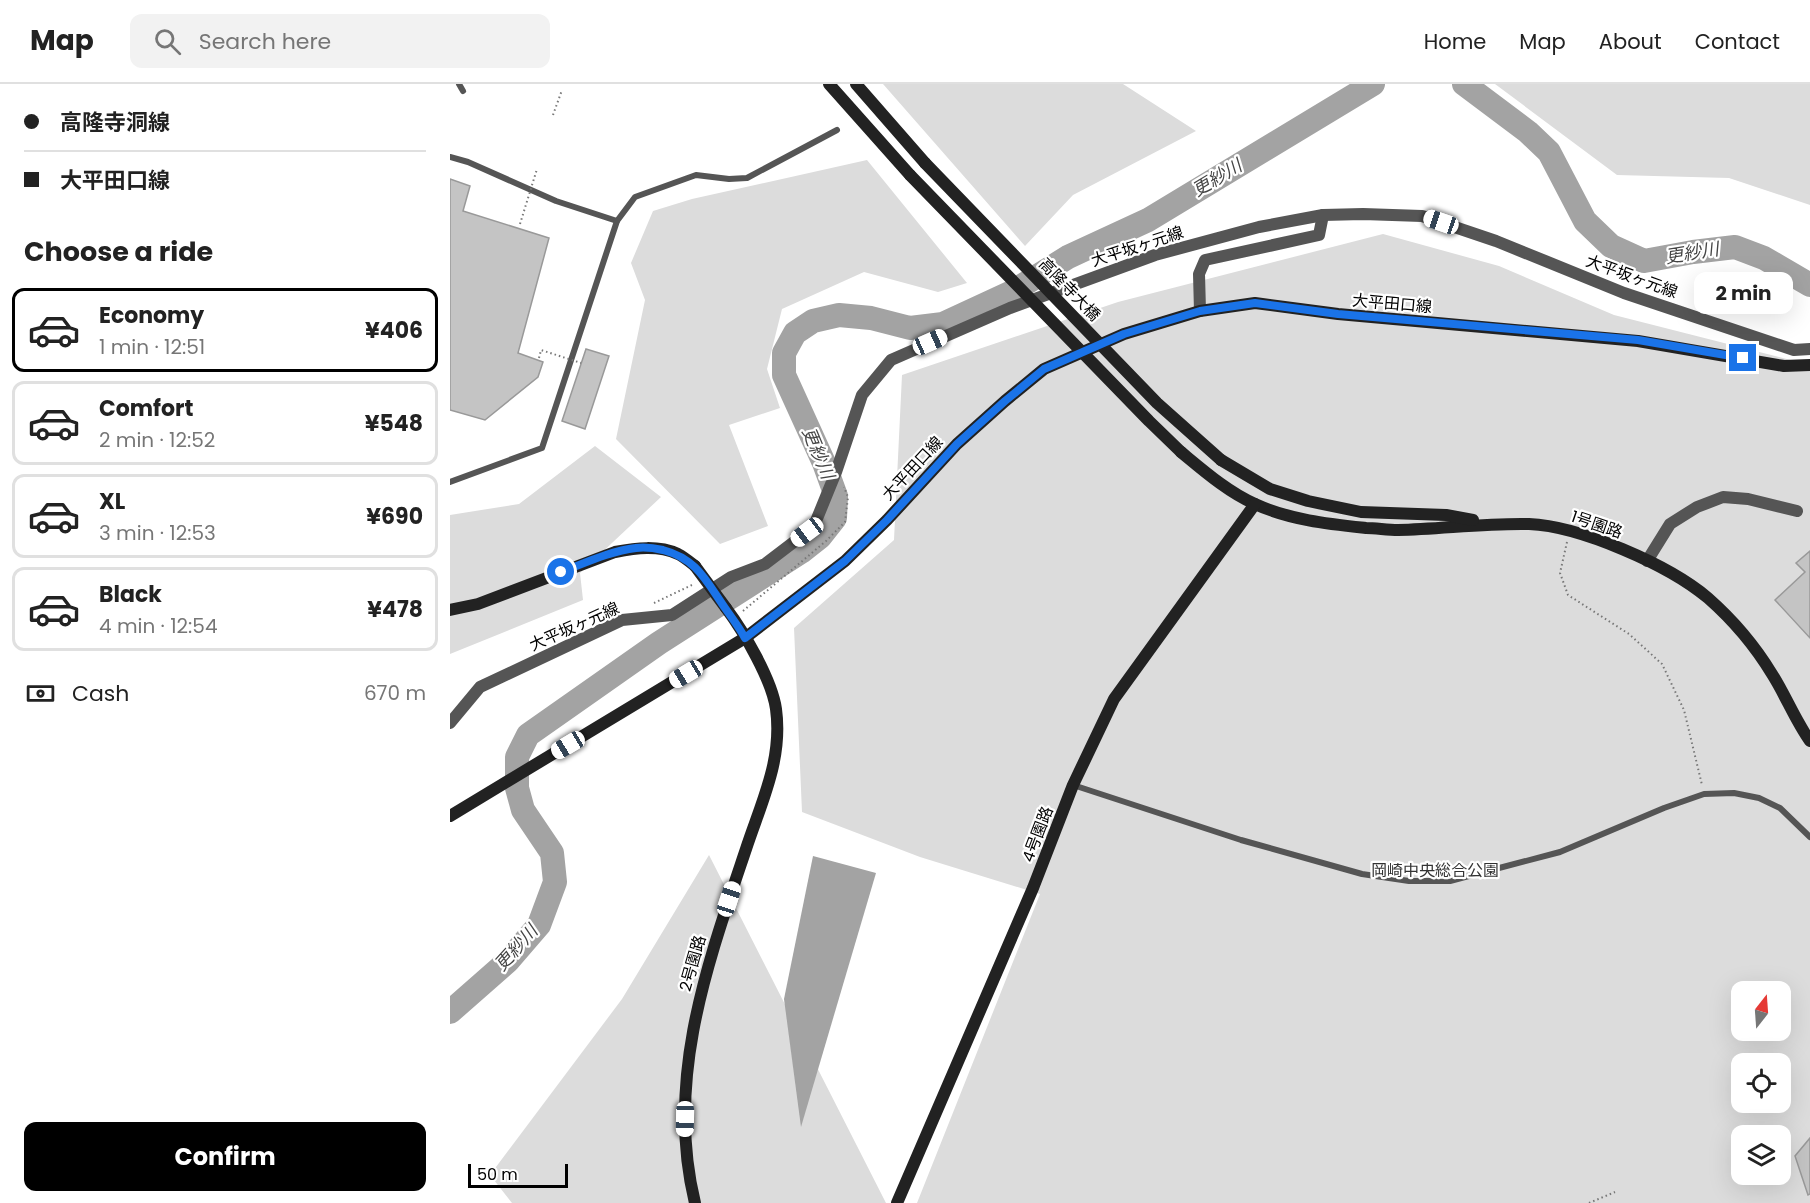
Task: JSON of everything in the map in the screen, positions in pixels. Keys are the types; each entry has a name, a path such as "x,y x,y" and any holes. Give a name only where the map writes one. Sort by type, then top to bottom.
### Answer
{"street":[{"name":"1号園路","path":"829,84 910,175 1149,421 1213,479 1255,504 1287,515 1330,524 1395,530 1532,524 1570,530 1611,545 1647,561 1706,597 1744,634 1772,673 1810,741"},
{"name":"高隆寺大橋","path":"855,84 925,163 1157,403 1221,460 1270,489 1308,501 1361,512 1446,515 1495,524"},
{"path":"1200,311 1199,274 1205,260 1319,235 1323,215"},
{"name":"大平坂ヶ元線","path":"450,723 480,687 622,620 672,615 731,577 765,564 807,532 816,521 832,482 862,395 891,360 1010,308 1155,255 1259,227 1323,215 1422,216 1496,241 1624,293 1794,350 1810,349"},
{"name":"大平田口線","path":"450,816 745,638 845,561 887,520 957,444 1044,369 1124,334 1200,311 1255,303 1350,316 1638,340 1784,366 1810,365"},
{"path":"1647,561 1670,524 1696,507 1723,498 1748,499 1797,512"},
{"name":"4号園路","path":"897,1203 1033,888 1073,785 1114,699 1255,504"},
{"name":"2号園路","path":"450,610 478,604 615,552 638,548 678,554 695,566 734,619 759,661 770,686 776,708 777,744 773,772 712,951 692,1030 685,1086 685,1136 695,1203"}],"lane":[{"path":"459,84 463,91"},
{"path":"450,482 542,448 617,221 635,197 696,175 729,179 747,178 837,130"},
{"path":"450,157 468,162 556,201 617,221"},
{"path":"1073,785 1241,840 1362,874 1409,881 1450,881 1560,852 1664,808 1704,794 1734,793 1759,798 1780,808 1810,837"}],"path":[{"path":"553,115 562,90"},
{"path":"520,224 537,169"},
{"path":"539,358 542,350 581,363"},
{"path":"1570,530 1560,573 1568,595 1629,634 1662,664 1684,710 1704,794"},
{"path":"664,598 705,579"},
{"path":"734,619 774,585"},
{"path":"1589,1203 1615,1192"}],"green space":[{"path":"883,84 1123,84 1196,131 1073,195 1025,246"},
{"path":"1495,84 1810,84 1810,205 1729,178 1617,175"},
{"path":"867,160 967,283 938,292 864,272 782,309 767,369 780,408 729,425 768,526 720,544 616,439 645,300 631,263 653,211 692,199"},
{"name":"岡崎中央総合公園","path":"1383,234 1499,266 1614,315 1810,365 1810,1203 917,1203 1040,894 920,857 802,812 794,628 894,540 902,375 1118,302"},
{"path":"595,446 661,497 580,573 583,600 450,654 450,515 519,504"},
{"path":"709,855 886,1203 512,1203 490,1175 622,999"}],"shaded area":[{"path":"813,856 876,873 801,1127 784,999"}],"building":[{"path":"450,179 470,186 463,211 549,238 518,353 543,362 538,377 485,420 450,410"},
{"path":"586,349 609,356 585,429 562,421"},
{"path":"1810,551 1810,638 1775,600 1805,572 1796,563"},
{"path":"1810,1138 1810,1194 1808,1195 1795,1156"}],"waterway":[{"name":"更紗川","path":"450,1012 508,961 539,925 555,882 552,853 523,810 517,788 517,757 528,735 659,643 801,552 820,537 835,518 836,496 824,463 784,375 784,353 795,333 813,321 839,315 871,318 910,328 943,324 1010,293 1068,257 1148,220 1373,84"},
{"name":"更紗川","path":"1464,84 1528,132 1549,152 1585,221 1611,246 1644,261 1735,247 1764,258 1810,285"}],"route":[{"path":"561,572 615,552 638,548 678,554 695,566 734,619 745,638 845,561 887,520 957,444 1044,369 1124,334 1200,311 1255,303 1338,314 1638,340 1743,358"}]}
